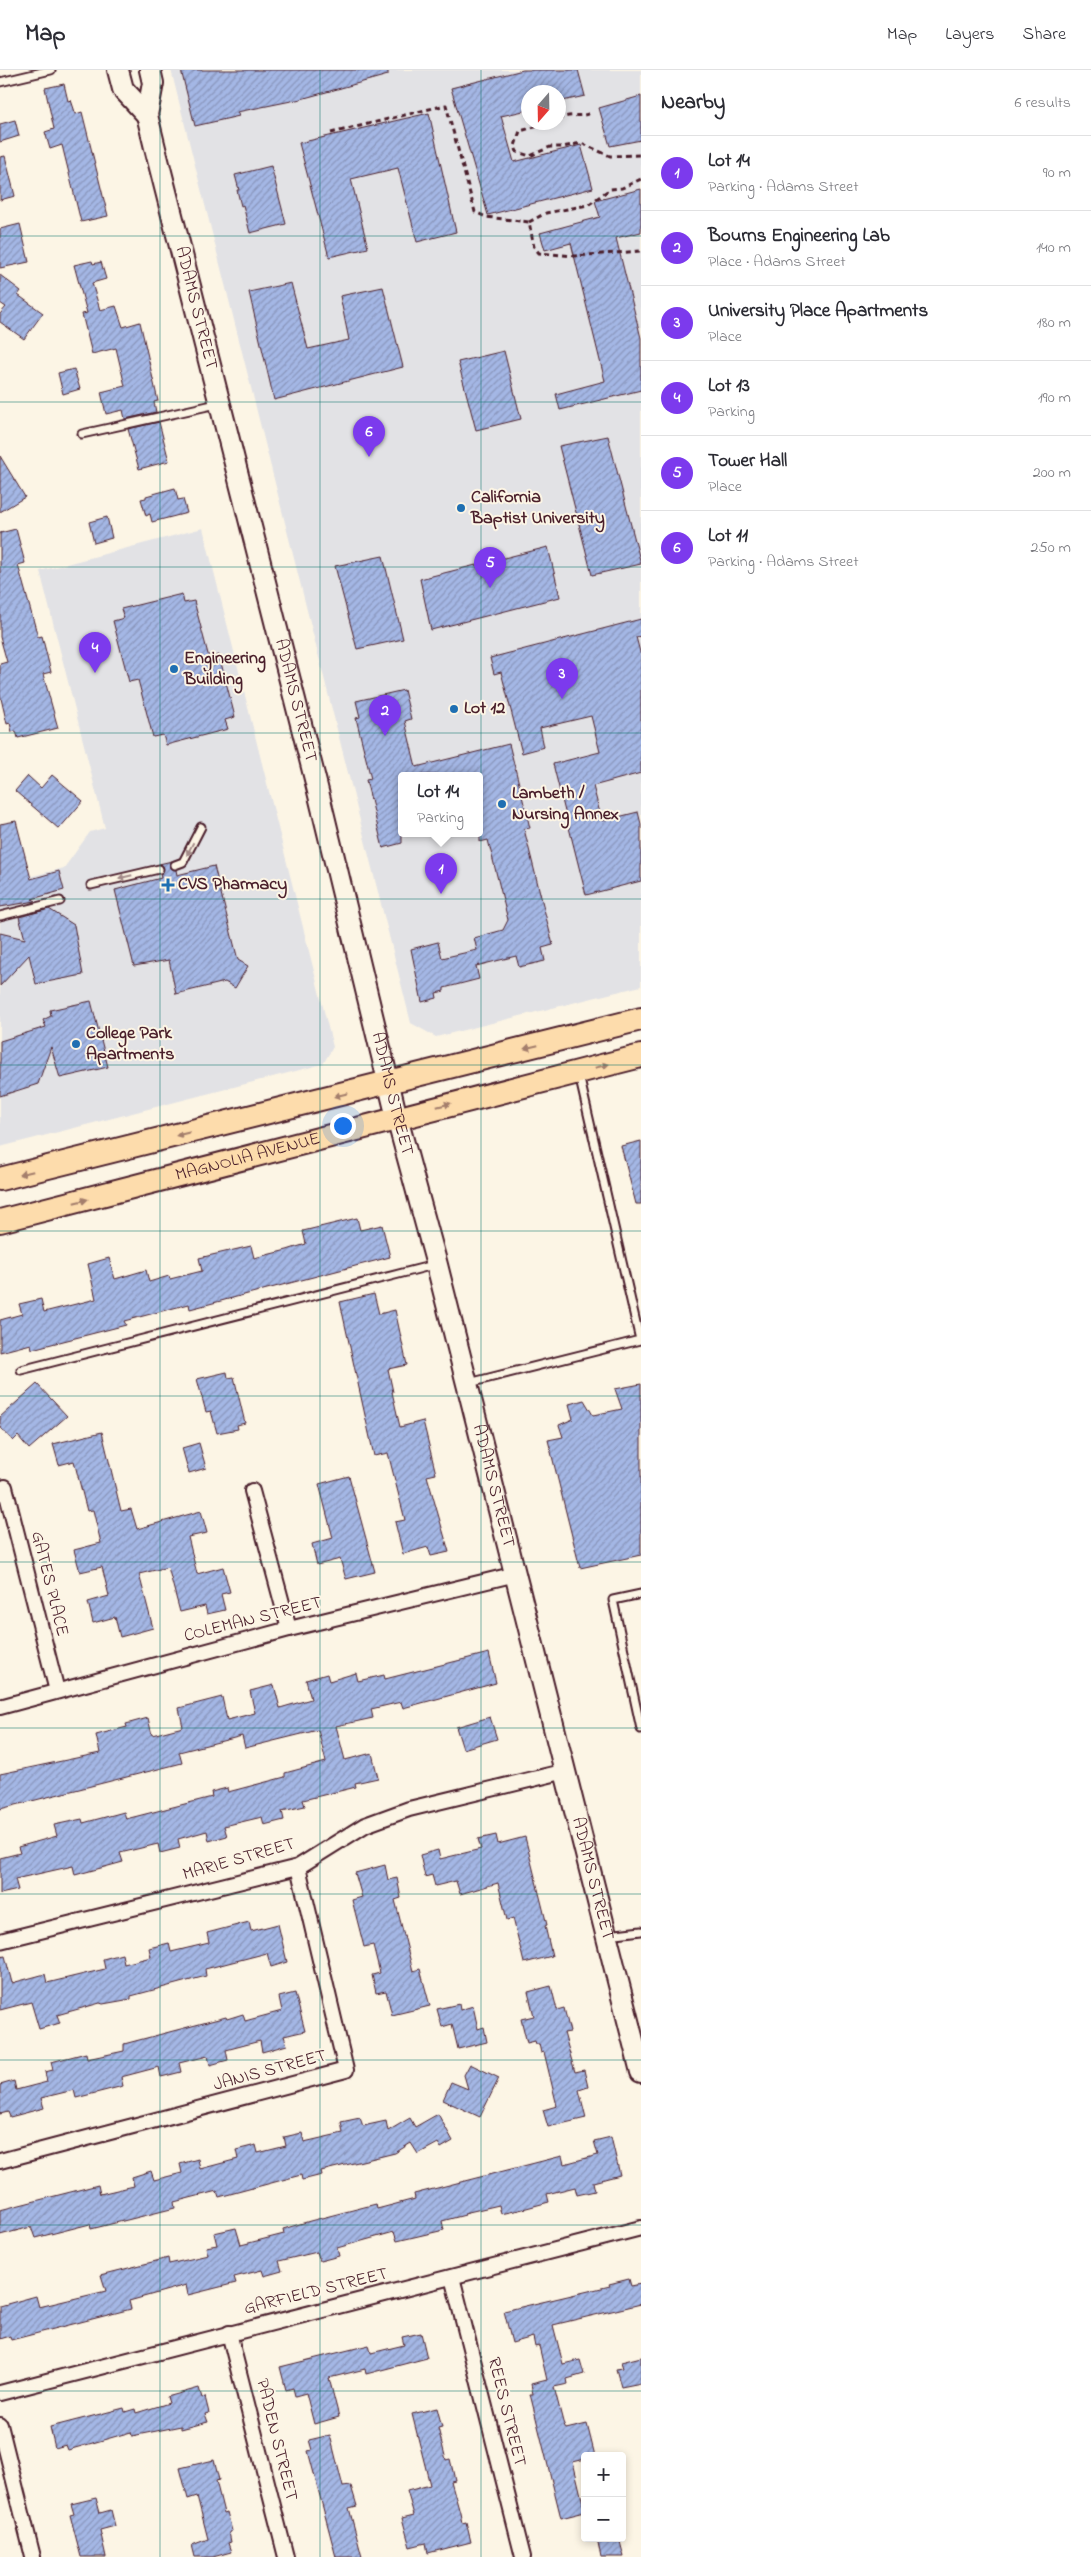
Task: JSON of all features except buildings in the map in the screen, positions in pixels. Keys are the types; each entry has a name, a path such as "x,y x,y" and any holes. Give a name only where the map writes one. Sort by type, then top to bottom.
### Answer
{"main road":[{"name":"ADAMS STREET","path":"118,70 123,89 147,115"},
{"name":"ADAMS STREET","path":"150,70 153,83 147,115 316,782 388,1083 437,1265 641,2072"},
{"path":"0,1179 641,1019"},
{"name":"MAGNOLIA AVENUE","path":"0,1222 641,1056"}],"street":[{"name":"GATES PLACE","path":"5,1488 57,1691"},
{"path":"252,1491 289,1629"},
{"name":"COLEMAN STREET","path":"0,1706 289,1629 516,1574"},
{"name":"MARIE STREET","path":"0,1941 298,1867 365,1825 408,1809 566,1771"},
{"name":"JANIS STREET","path":"0,2161 346,2070 298,1867"},
{"name":"GARFIELD STREET","path":"0,2393 641,2228"},
{"name":"REES STREET","path":"452,2277 523,2557"},
{"name":"PADEN STREET","path":"230,2333 286,2557"},
{"path":"0,2425 33,2557"}],"lane":[{"path":"0,82 51,70"},
{"path":"82,434 220,403"},
{"path":"175,865 183,862 201,827"},
{"path":"91,885 159,869"},
{"path":"0,916 60,900"},
{"path":"467,1383 640,1340 578,1072"},
{"path":"21,1370 437,1265"},
{"path":"641,1594 613,1600 641,1729"},
{"path":"608,1936 641,1931"}],"path":[{"path":"332,134 446,105 475,212 486,218 529,222 546,213 588,204 610,188 622,188 641,179"},
{"path":"566,115 584,115 592,112"},
{"path":"524,130 520,131 515,146 517,152 530,156 550,147 562,147 581,143 610,156 641,155"},
{"path":"529,222 534,247 539,253 575,256 641,252"}],"shaded area":[{"name":"California Baptist University","path":"171,70 641,70 641,986 436,1037 411,1023"},
{"path":"203,528 333,1047 323,1064 0,1147 0,884 64,868 90,832 105,828 40,571"}],"place":[{"name":"Lot 11","path":"369,457"},
{"name":"California Baptist University","path":"461,508"},
{"name":"Tower Hall","path":"490,588"},
{"name":"Engineering Building","path":"174,669"},
{"name":"Lot 13","path":"95,673"},
{"name":"University Place Apartments","path":"562,699"},
{"name":"Lot 12","path":"454,709"},
{"name":"Bourns Engineering Lab","path":"385,736"},
{"name":"Lambeth / Nursing Annex","path":"502,804"},
{"name":"CVS Pharmacy","path":"168,885"},
{"name":"Lot 14","path":"441,894"},
{"name":"College Park Apartments","path":"76,1044"}]}
